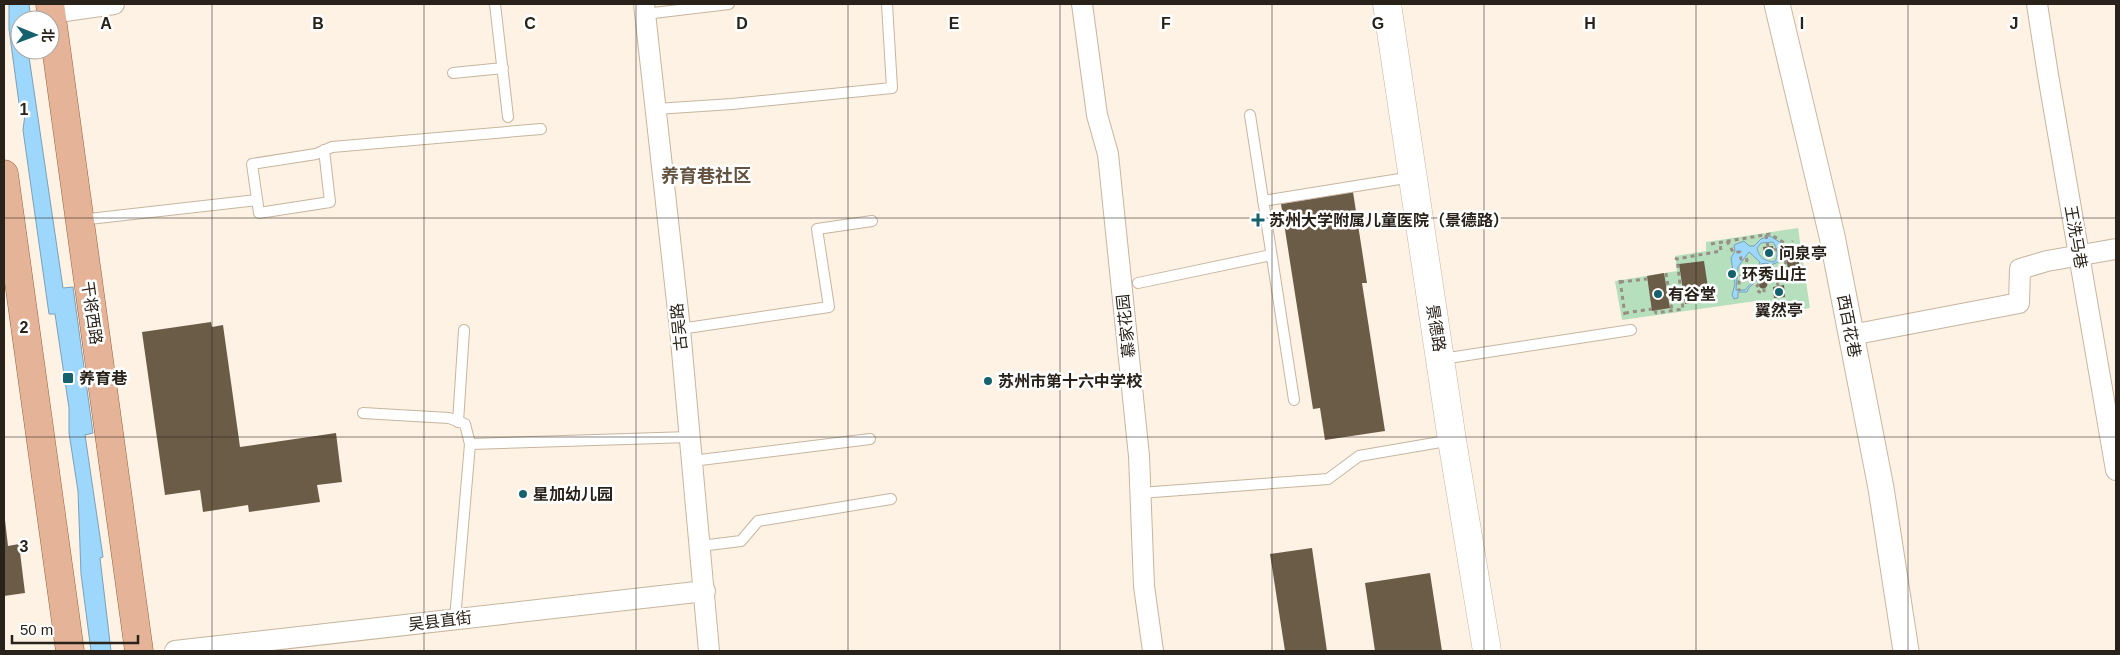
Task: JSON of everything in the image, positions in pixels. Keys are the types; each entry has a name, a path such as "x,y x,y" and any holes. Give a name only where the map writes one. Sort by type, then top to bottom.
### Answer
{"main road":[{"name":"景德路","path":"1387,4 1452,440 1487,651"},
{"name":"干将西路","path":"51,8 139,651"},
{"path":"4,174 70,651"}],"street":[{"path":"51,8 114,4"},
{"name":"慕家花园","path":"1082,4 1097,115 1108,154 1139,456 1144,586 1153,651"},
{"name":"西百花巷","path":"1777,4 1832,236 1881,488 1906,651"},
{"name":"王洗马巷","path":"2037,4 2116,470"},
{"name":"古吴路","path":"644,9 680,329 709,651"},
{"path":"1851,335 2019,303 2020,269 2047,261 2116,249"},
{"name":"吴县直街","path":"175,651 705,591"}],"lane":[{"path":"495,4 508,117"},
{"path":"644,9 729,4"},
{"path":"656,110 892,88 887,4"},
{"path":"453,73 503,68"},
{"path":"1250,115 1294,400"},
{"path":"324,150 330,202 259,213 252,164 316,154 324,150 332,147 541,129"},
{"path":"1263,201 1413,176"},
{"path":"80,220 258,200"},
{"path":"680,329 828,306 817,229 872,221"},
{"path":"1138,283 1271,255"},
{"path":"458,422 464,330"},
{"path":"1441,359 1631,330"},
{"path":"363,413 449,418 465,424 470,444 456,619"},
{"path":"470,444 690,438"},
{"path":"692,461 870,439"},
{"path":"1140,493 1328,479 1359,456 1452,440"},
{"path":"700,546 741,541 758,521 892,499"}],"path":[{"path":"1766,235 1768,247"},
{"path":"1711,244 1766,235 1774,236 1789,246 1793,240"},
{"path":"1727,241 1733,252 1740,252 1740,259 1746,258 1743,274 1739,281 1739,291"},
{"path":"1647,279 1620,281 1625,314 1653,310 1656,313 1683,309 1676,258 1691,254 1720,251 1720,243"},
{"path":"1773,250 1783,250 1788,279 1777,280 1778,286"},
{"path":"1666,273 1672,311"},
{"path":"1758,284 1756,287 1759,292 1764,293 1764,288"}],"green space":[{"name":"环秀山庄","path":"1798,228 1810,308 1758,316 1756,301 1622,320 1615,281 1677,271 1675,256 1706,251 1706,242"}],"water":[{"path":"9,4 29,4 30,10 10,10 10,36"},
{"path":"13,60 29,60 63,288 73,287 93,433 85,435 103,557 100,558 111,651 91,651 81,574 78,491 69,433 69,408 55,314 49,314 23,130 25,114 19,103"},
{"path":"1770,236 1786,246 1781,247 1780,261 1771,265 1761,264 1757,280 1747,292 1738,292 1738,298 1734,299 1732,295 1735,284 1731,258 1735,251 1734,245 1744,241 1749,246 1754,246 1761,239","holes":["1773,242 1777,252 1774,262 1763,258 1757,248 1761,243","1749,252 1760,262 1755,279 1745,290 1736,290 1738,267"]},
{"path":"1795,245 1801,253 1797,253 1795,247 1791,247"}],"building":[{"path":"1353,192 1367,283 1362,283 1385,431 1325,440 1320,408 1313,409 1281,204"},
{"name":"问泉亭","path":"1773,246 1774,256 1765,257 1763,247"},
{"path":"1798,255 1801,275 1789,277 1786,256"},
{"name":"环秀山庄","path":"1704,261 1710,301 1685,304 1679,264"},
{"name":"有谷堂","path":"1664,273 1670,308 1652,311 1647,276"},
{"path":"1763,280 1767,284 1763,288 1759,284"},
{"name":"翼然亭","path":"1784,285 1785,297 1774,298 1773,287"},
{"path":"211,322 212,327 223,325 240,447 336,433 342,482 317,485 320,502 249,512 248,505 203,512 200,490 165,495 142,332"},
{"path":"5,520 8,546 19,544 25,593 4,596"},
{"path":"1312,548 1327,651 1285,651 1270,554"},
{"path":"1430,573 1442,651 1375,651 1365,583"}],"place":[{"name":"苏州大学附属儿童医院（景德路）","path":"1258,220"},
{"name":"问泉亭","path":"1769,253"},
{"name":"环秀山庄","path":"1732,274"},
{"name":"翼然亭","path":"1779,292"},
{"name":"有谷堂","path":"1658,294"},
{"name":"养育巷","path":"68,378"},
{"name":"苏州市第十六中学校","path":"988,381"},
{"name":"星加幼儿园","path":"523,494"}],"district":[{"name":"养育巷社区","path":"706,176"}]}
